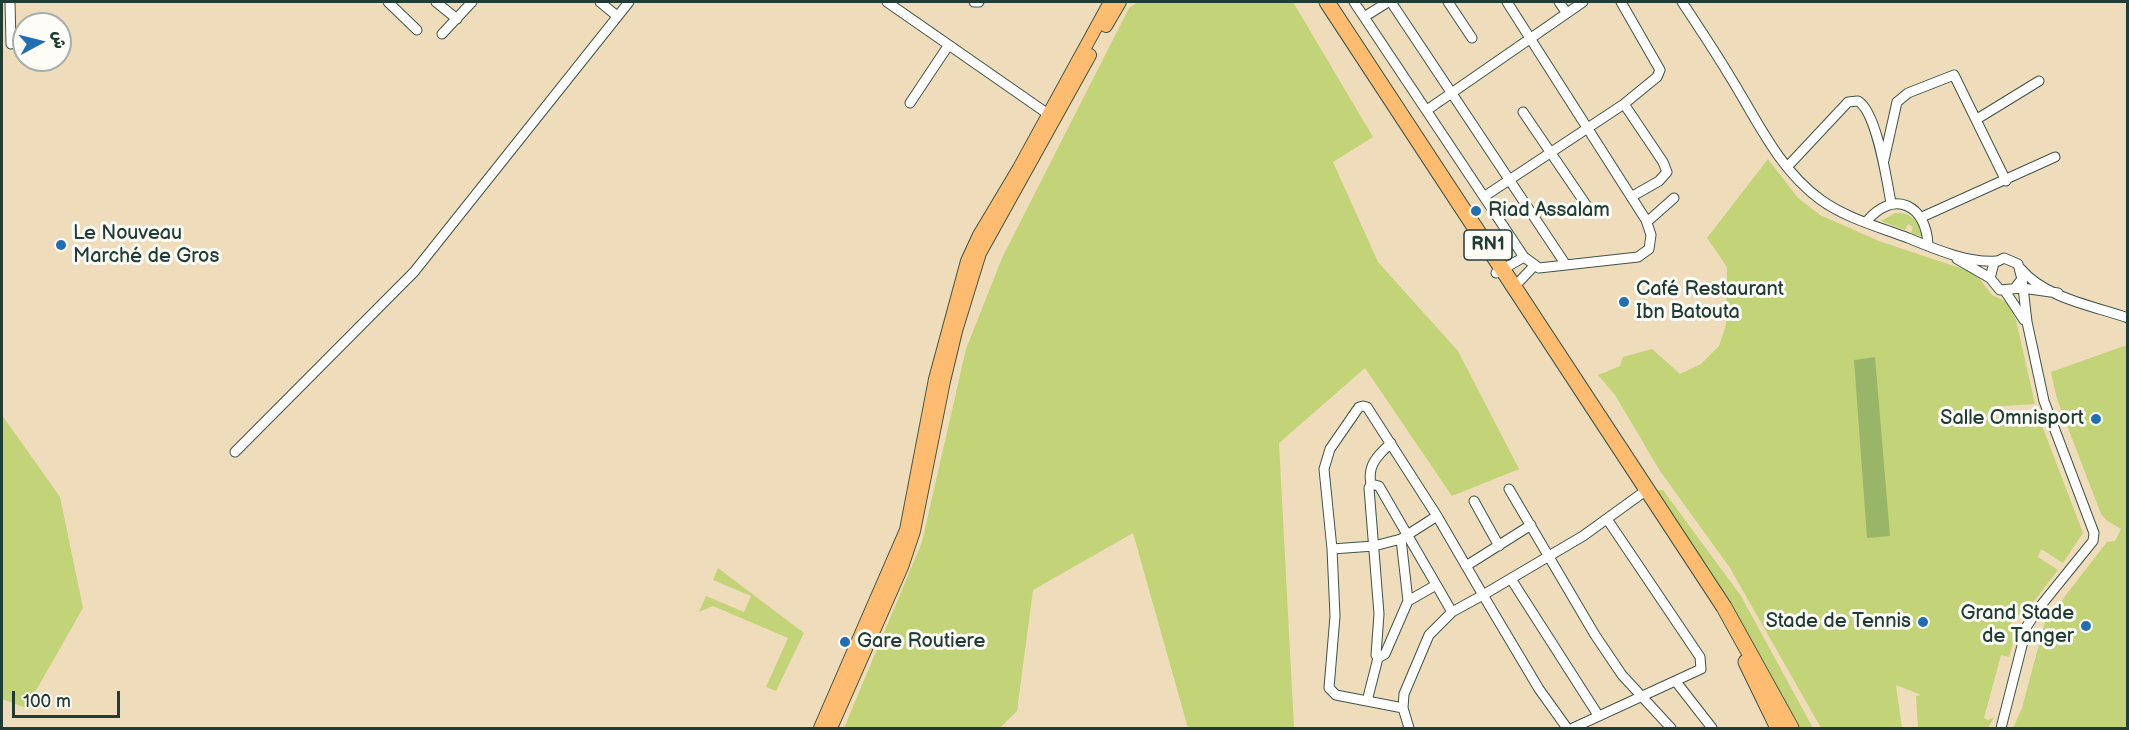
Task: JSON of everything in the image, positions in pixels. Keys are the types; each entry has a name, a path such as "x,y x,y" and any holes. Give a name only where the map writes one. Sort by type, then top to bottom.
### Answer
{"highway":[{"name":"RN1","path":"1315,2 1500,270 1515,286 1645,491 1741,653 1778,729"},
{"name":"RN1","path":"1327,2 1645,491 1724,607 1791,729"}],"main road":[{"path":"820,729 906,530 935,379 967,261 979,235 1110,2"},
{"path":"831,729 902,567 914,531 946,371 980,253 1120,2"}],"street":[{"path":"10,2 11,44"},
{"path":"388,2 417,30"},
{"path":"436,2 457,19"},
{"path":"442,34 472,2"},
{"path":"600,2 617,16"},
{"path":"235,452 414,272 629,2"},
{"path":"887,2 1048,114"},
{"path":"974,2 979,2"},
{"path":"1354,2 1524,257 1534,266 1566,265 1641,256 1650,246 1647,222 1507,2"},
{"path":"1364,17 1389,2 1566,265"},
{"path":"1448,2 1472,38"},
{"path":"1559,2 1566,12"},
{"path":"1427,110 1583,2"},
{"path":"1485,196 1624,104 1657,77 1660,70 1621,2"},
{"path":"1682,2 1730,75 1763,134 1788,166 1820,199 1845,214 1950,254 1980,261 2009,258 2035,282 2058,293 2127,318"},
{"path":"910,102 948,46"},
{"path":"1884,160 1897,102 1908,93 1954,75 2006,181"},
{"path":"1977,119 2039,81"},
{"path":"1788,166 1852,100 1863,104 1868,113 1884,160 1891,203"},
{"path":"1624,104 1663,162 1667,172 1659,181 1631,197"},
{"path":"1523,112 1589,208"},
{"path":"1922,217 2055,157"},
{"path":"1647,222 1674,198"},
{"path":"1866,222 1874,212 1891,203 1906,205 1922,217 1928,246"},
{"path":"1950,254 1989,278 1995,287 2005,291 2019,311 2029,334"},
{"path":"1500,270 1524,257"},
{"path":"1989,278 1991,267 1996,261"},
{"path":"1515,286 1534,266"},
{"path":"1995,729 2001,724 2030,622 2091,543 2094,534 2044,401 2020,285 2021,269"},
{"path":"2005,291 2020,285 2058,293"},
{"path":"1403,708 1336,695 1329,688 1335,626 1332,549 1324,469 1330,449 1359,407 1363,405 1367,407 1437,516 1539,689 1567,729"},
{"path":"1367,701 1378,658 1376,655 1379,614 1369,473 1371,465 1391,443"},
{"path":"1371,484 1379,486 1404,537 1452,612"},
{"path":"1509,489 1595,635 1642,697 1671,729"},
{"path":"1409,729 1403,708 1404,694 1429,635 1452,612 1550,557 1645,491"},
{"path":"1474,501 1499,546"},
{"path":"1332,549 1374,546 1404,537 1437,516"},
{"path":"1573,729 1598,715 1677,683 1701,669 1700,657 1607,519"},
{"path":"1466,566 1531,525"},
{"path":"1378,658 1384,654 1408,601 1404,537"},
{"path":"1511,579 1598,715"},
{"path":"1408,601 1436,585"},
{"path":"1677,683 1712,729"}],"green space":[{"path":"1138,2 1293,2 1373,137 1333,162 1378,262 1458,351 1519,469 1452,496 1365,368 1279,443 1294,728 1188,728 1133,533 1033,590 1017,711 1000,728 844,728 922,542 966,349 1002,258 1129,8"},
{"path":"1768,159 1798,198 1820,215 1879,241 1966,270 1979,278 1992,295 2007,302 2016,320 2035,404 1991,407 1991,418 2038,415 2083,533 2063,563 2041,549 2038,557 2058,570 2022,617 2015,614 2009,629 2016,632 2009,657 2001,655 1984,718 1988,720 1994,717 1988,728 1918,728 1916,696 1921,695 1896,685 1902,728 1821,728 1730,568 1660,471 1615,395 1598,375 1620,366 1623,357 1652,349 1680,374 1701,364 1719,346 1726,325 1727,267 1707,238"},
{"path":"1895,213 1907,214 1915,220 1925,238 1911,233 1913,227 1908,224 1905,230 1881,221"},
{"name":"Grand Stade de Tanger","path":"2127,345 2127,728 2013,728 2022,708 2045,622 2107,542 2115,541 2121,529 2101,514 2057,399 2051,372"},
{"path":"1875,357 1890,536 1867,538 1854,360"},
{"path":"2,415 60,497 83,608 26,708 2,699"},
{"path":"1656,490 1663,490 1741,596 1813,728 1800,728 1727,596"},
{"path":"718,568 804,633 776,691 766,687 788,638 713,606 699,612 706,596 744,612 751,596 713,580"}],"place":[{"name":"Riad Assalam","path":"1476,211"},
{"name":"Le Nouveau Marché de Gros","path":"61,245"},
{"name":"Café Restaurant Ibn Batouta","path":"1624,302"},
{"name":"Salle Omnisport","path":"2096,419"},
{"name":"Stade de Tennis","path":"1923,622"},
{"name":"Grand Stade de Tanger","path":"2086,626"},
{"name":"Gare Routiere","path":"845,642"}]}
